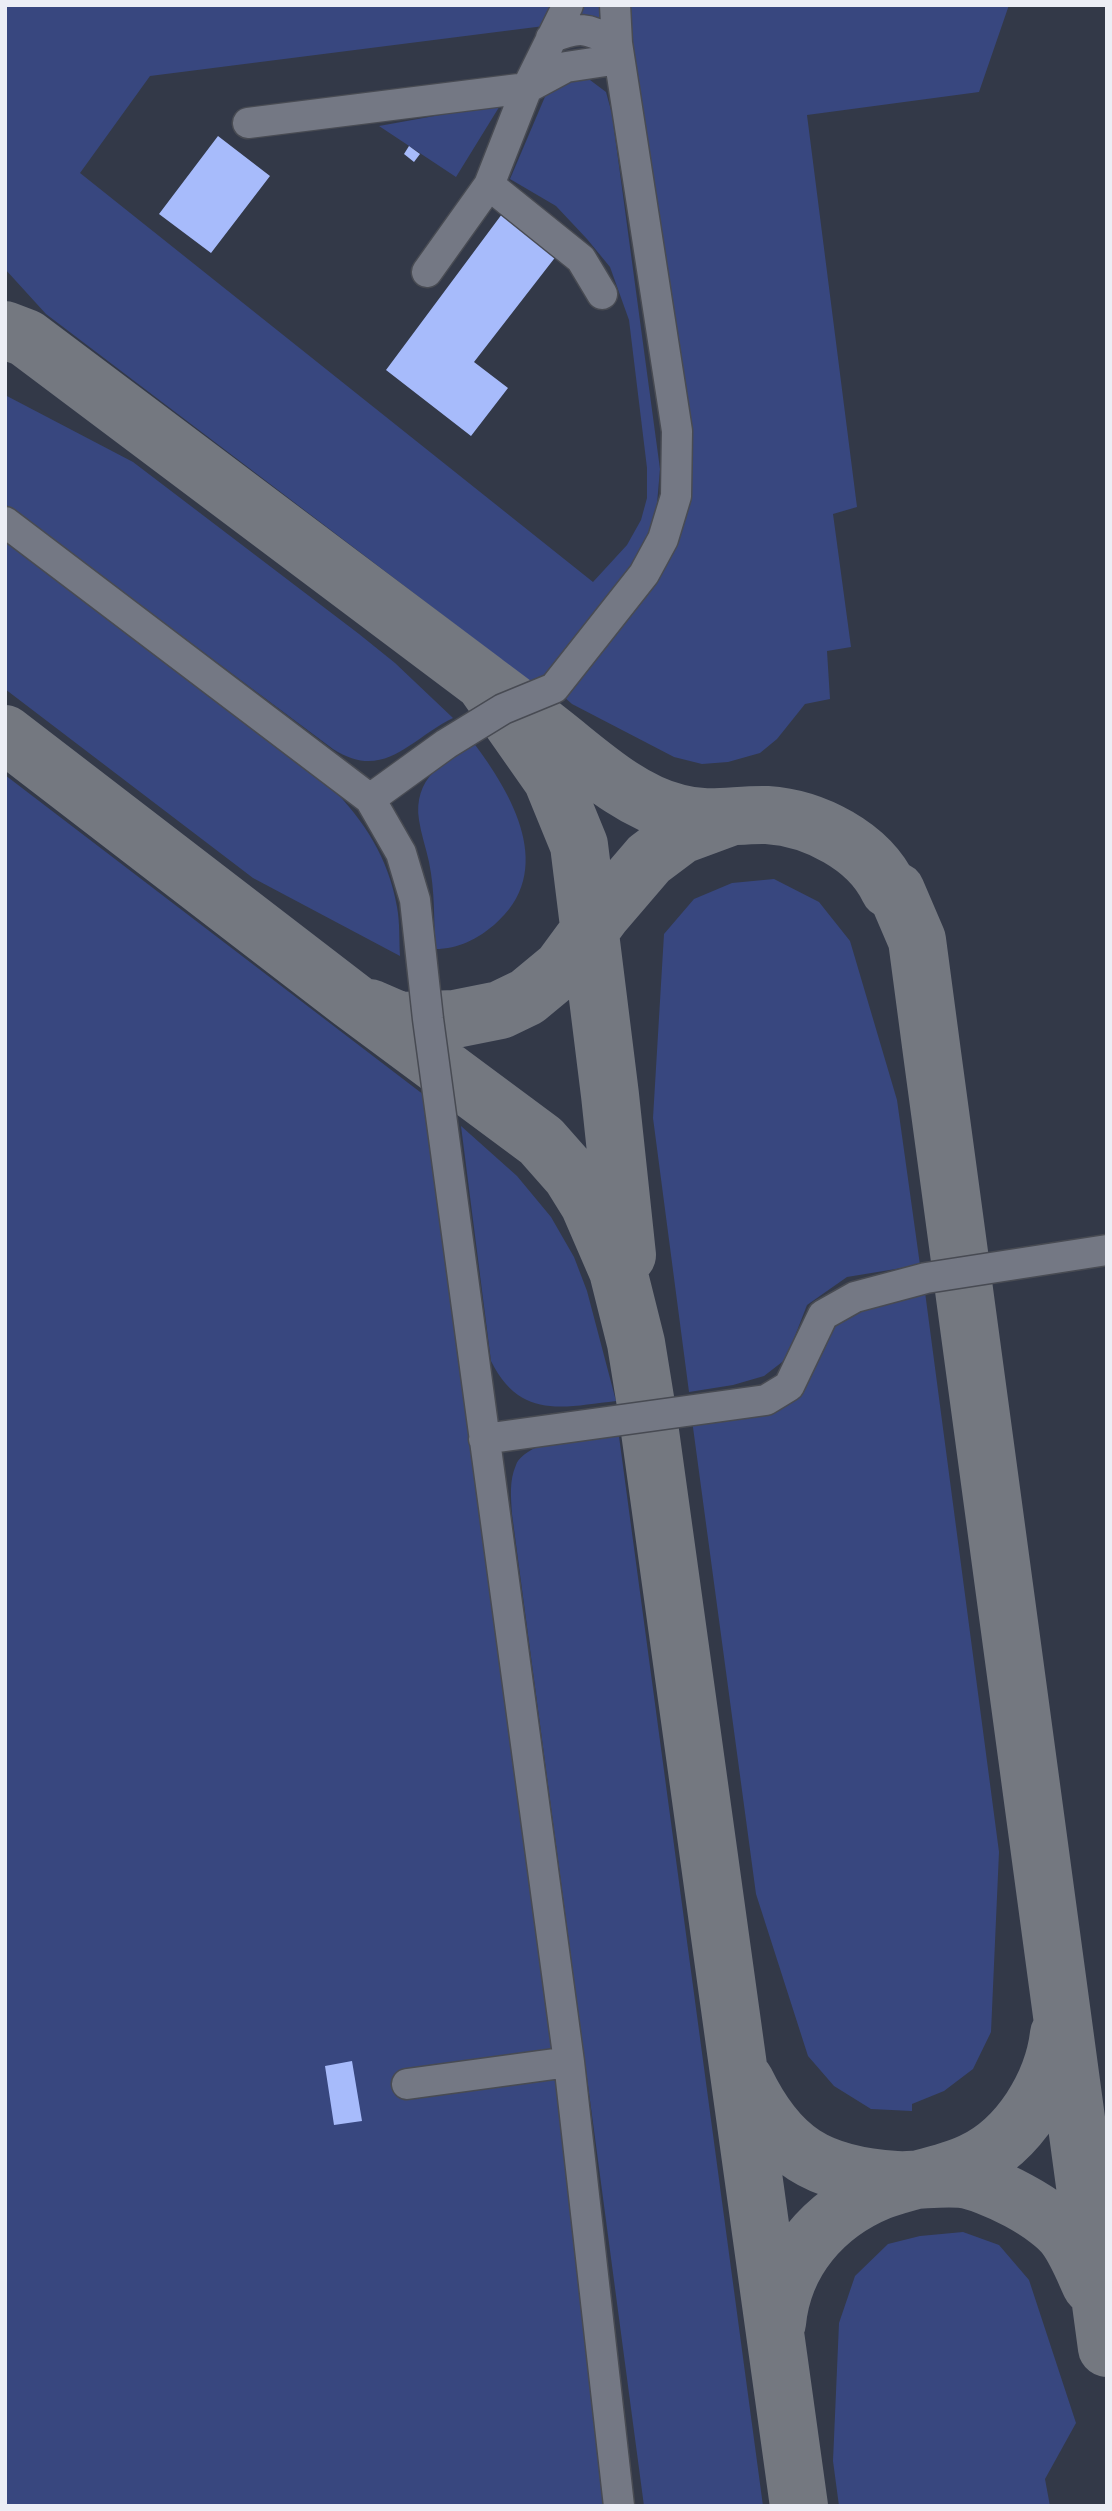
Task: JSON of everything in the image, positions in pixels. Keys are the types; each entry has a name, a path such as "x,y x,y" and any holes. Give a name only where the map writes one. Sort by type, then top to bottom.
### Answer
{"lane":[{"path":"427,272 489,186 527,88 568,5"},
{"path":"370,799 446,744 503,709 554,688 644,574 663,538 676,496 677,432 618,51 615,5"},
{"path":"551,38 572,29 591,30 618,51"},
{"path":"248,123 527,88 566,67 618,51"},
{"path":"489,186 581,259 602,294"},
{"path":"5,522 370,799 401,853 415,900 423,986 569,2062 619,2506"},
{"path":"484,1439 766,1400 789,1386 823,1314 855,1297 926,1278 1107,1250"},
{"path":"407,2084 569,2062"}],"shaded area":[{"path":"5,5 1107,5 1107,2506 5,2506"},
{"path":"5,5 1009,5 979,92 807,115 857,507 833,514 851,647 827,651 830,699 805,704 777,739 760,753 728,762 702,764 674,757 572,704 554,688 608,622 644,572 670,521 677,488 677,431 615,17 150,76 80,173 593,582 627,545 641,520 647,498 647,468 629,320 610,267 587,239 556,206 510,179 547,92 566,79 590,80 606,92 612,114 660,469 657,504 647,545 612,597 539,688 46,314 5,269"},
{"path":"501,104 456,177 379,126"},
{"path":"5,395 133,462 359,634 395,663 453,718 410,746 382,759 367,761 351,758 333,749 5,504"},
{"path":"5,541 330,786 364,827 388,873 398,913 400,956 253,878 5,689"},
{"path":"473,742 502,785 514,809 526,857 523,881 513,904 488,930 460,945 435,949 432,884 418,806 421,793 432,773 451,756"},
{"path":"5,775 424,1095 613,2506 5,2506"},
{"path":"774,879 819,902 850,941 897,1100 920,1265 847,1277 807,1305 786,1359 764,1376 733,1385 689,1392 653,1118 664,934 694,899 732,883"},
{"path":"461,1126 517,1176 551,1217 574,1257 587,1291 616,1401 561,1407 529,1401 515,1393 491,1361"},
{"path":"925,1292 999,1852 991,2032 973,2069 944,2091 912,2104 912,2111 871,2109 834,2086 808,2056 756,1894 692,1420 788,1401 811,1377 833,1326 848,1312"},
{"path":"618,1429 763,2506 644,2506 511,1495 516,1465 533,1449 562,1439"},
{"path":"963,2232 999,2245 1029,2280 1076,2423 1045,2479 1050,2506 839,2506 833,2461 839,2323 855,2276 888,2244 920,2236"}],"building":[{"path":"218,136 270,176 211,253 159,214"},
{"path":"409,146 420,154 414,162 404,154"},
{"path":"502,214 557,255 474,362 508,388 471,436 386,370"},
{"path":"352,2061 362,2121 334,2125 325,2066"}],"taxiway":[{"path":"5,330 26,338 484,682 552,779 579,845 627,1255"},
{"path":"484,682 595,769 642,800 689,816 785,817 821,828 838,837 868,860 889,889 896,891 917,940 1107,2348"},
{"path":"5,734 351,1000 541,1141 571,1175 589,1204 618,1271 636,1343 648,1417 799,2506"},
{"path":"370,1008 400,1021 455,1019 500,1010 527,997 562,968 601,915 649,859 681,835 727,818"},
{"path":"777,2323 781,2300 797,2260 824,2227 841,2213 880,2191 972,2162 1005,2140 1031,2109 1041,2091 1059,2034"},
{"path":"745,2081 758,2105 787,2142 823,2165 869,2177 973,2181 1034,2210 1048,2219 1067,2238 1091,2285"}]}
